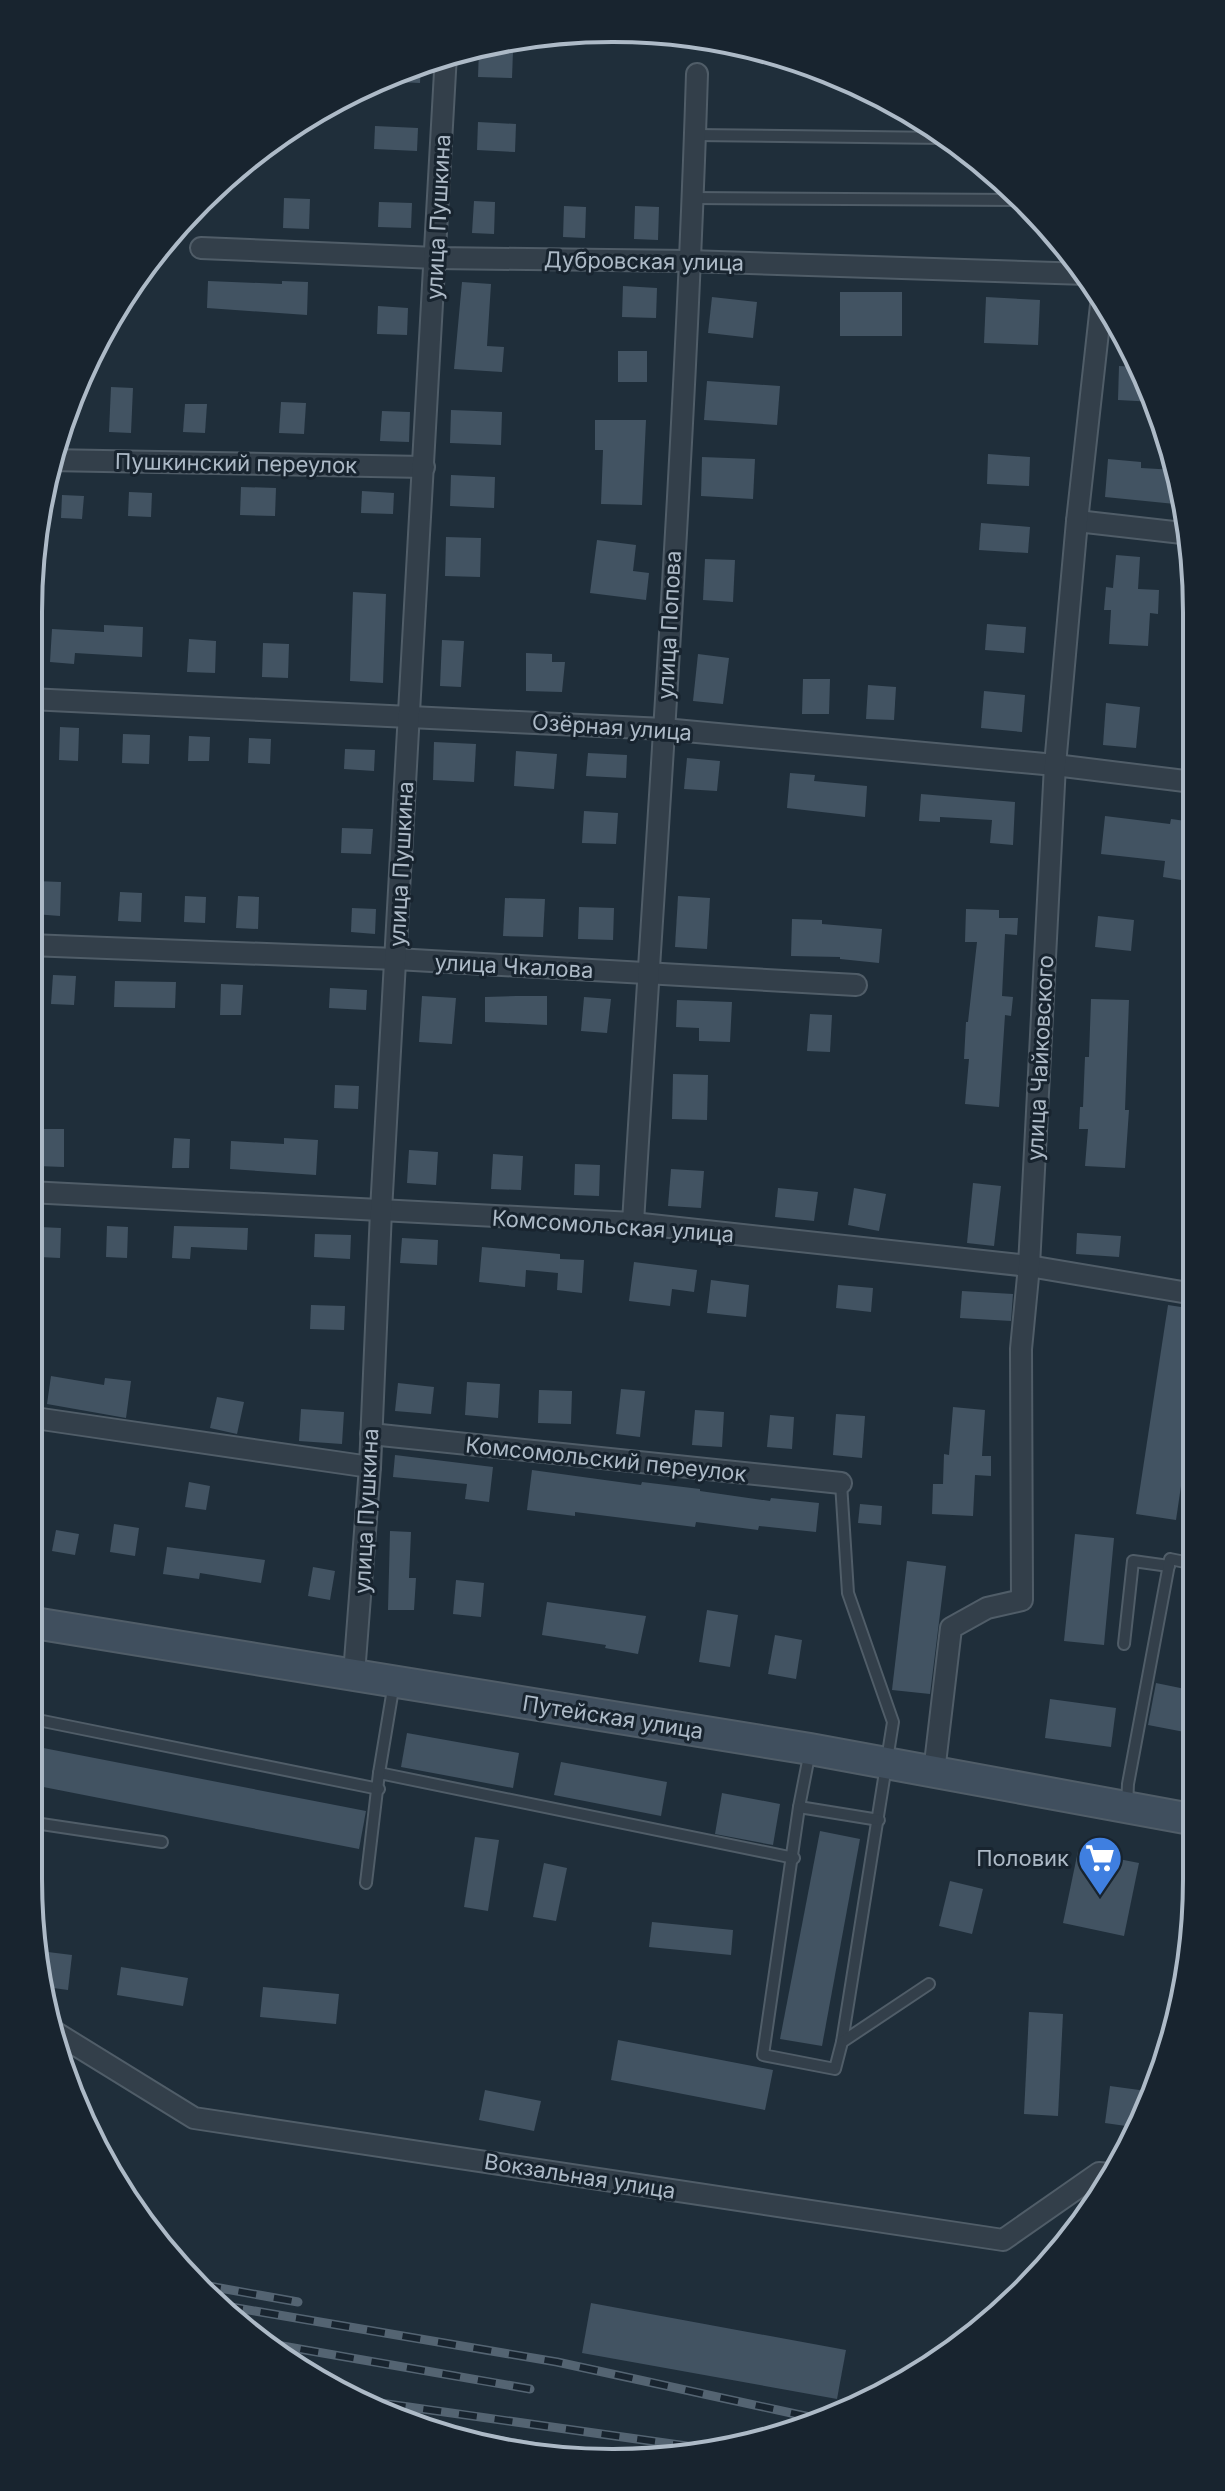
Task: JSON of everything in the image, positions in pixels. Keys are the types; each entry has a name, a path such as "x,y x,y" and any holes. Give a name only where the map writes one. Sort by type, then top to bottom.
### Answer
{"main road":[{"name":"Путейская улица","path":"42,1624 810,1749 1183,1818"}],"street":[{"name":"улица Пушкина","path":"354,1674 370,1467 381,1211 445,67"},
{"name":"улица Попова","path":"633,1223 664,729 697,74"},
{"name":"Дубровская улица","path":"201,248 436,258 689,261 1071,273"},
{"name":"улица Чайковского","path":"934,1772 951,1628 987,1608 1022,1600 1021,1349 1029,1266 1055,765 1100,316"},
{"name":"Пушкинский переулок","path":"62,460 424,467"},
{"path":"1077,521 1177,532"},
{"name":"Озёрная улица","path":"42,700 664,729 1055,765 1183,781"},
{"name":"улица Чкалова","path":"42,945 396,959 856,985"},
{"name":"Комсомольская улица","path":"42,1193 633,1223 1029,1266 1183,1292"},
{"path":"42,1419 370,1467"},
{"name":"Комсомольский переулок","path":"371,1434 841,1483"},
{"name":"Вокзальная улица","path":"65,2038 194,2118 1003,2240 1101,2173"}],"lane":[{"path":"695,135 929,138"},
{"path":"693,198 1006,200"},
{"path":"810,1749 763,2055 835,2069 842,2042 893,1722 848,1593 841,1483"},
{"path":"1127,1807 1128,1784 1170,1559 1183,1562"},
{"path":"1124,1644 1133,1561 1169,1566"},
{"path":"366,1883 394,1681"},
{"path":"42,1721 379,1789"},
{"path":"379,1773 794,1858"},
{"path":"799,1807 879,1820"},
{"path":"42,1824 162,1842"},
{"path":"842,2042 929,1984"}],"building":[{"path":"513,51 512,78 478,77 479,58"},
{"path":"420,75 420,83 402,82"},
{"path":"478,122 516,124 515,152 477,150"},
{"path":"375,126 418,128 417,151 374,149"},
{"path":"284,198 310,199 309,229 283,228"},
{"path":"474,201 495,202 494,234 472,233"},
{"path":"379,202 412,203 411,228 378,227"},
{"path":"564,206 586,207 585,238 563,237"},
{"path":"635,206 659,207 658,240 634,239"},
{"path":"208,281 308,282 307,315 207,308"},
{"path":"462,282 491,284 487,346 504,347 502,372 454,369"},
{"path":"623,286 657,288 656,318 622,317"},
{"path":"840,292 902,292 902,336 840,336"},
{"path":"712,297 757,302 753,338 708,333"},
{"path":"986,297 1040,300 1038,345 984,343"},
{"path":"378,306 408,308 407,335 377,334"},
{"path":"618,351 647,351 647,382 618,382"},
{"path":"1119,366 1127,366 1143,401 1118,400"},
{"path":"707,381 780,386 777,425 704,420"},
{"path":"111,387 133,388 131,433 109,432"},
{"path":"281,402 306,403 304,434 279,433"},
{"path":"185,404 207,404 205,433 183,432"},
{"path":"451,410 502,412 501,445 450,443"},
{"path":"382,411 410,412 409,442 380,441"},
{"path":"595,420 646,420 642,505 601,504 603,450 595,450"},
{"path":"988,454 1030,457 1029,486 987,484"},
{"path":"702,457 755,459 753,499 701,496"},
{"path":"1108,459 1141,462 1141,468 1165,469 1172,504 1105,497"},
{"path":"451,475 495,477 494,508 450,506"},
{"path":"241,487 276,488 275,516 240,515"},
{"path":"362,491 394,493 393,514 361,513"},
{"path":"129,492 152,493 151,517 128,516"},
{"path":"62,495 84,496 82,519 61,518"},
{"path":"981,523 1030,527 1028,553 979,550"},
{"path":"446,537 481,538 480,577 445,576"},
{"path":"597,540 636,545 633,571 649,573 646,600 590,593"},
{"path":"1116,555 1140,557 1138,589 1159,590 1158,614 1150,613 1148,646 1109,644 1111,610 1104,610 1106,587 1113,588"},
{"path":"705,559 735,560 733,602 703,600"},
{"path":"353,592 386,594 383,683 350,681"},
{"path":"987,624 1026,627 1024,653 985,650"},
{"path":"104,625 143,627 142,657 75,653 74,664 50,662 52,629 104,632"},
{"path":"189,639 216,641 215,673 187,672"},
{"path":"442,640 464,641 461,687 440,686"},
{"path":"263,643 289,644 288,678 262,677"},
{"path":"526,653 552,654 552,662 565,662 562,692 526,691"},
{"path":"698,654 729,658 723,704 693,701"},
{"path":"803,679 830,679 829,714 802,714"},
{"path":"868,685 896,687 894,720 866,719"},
{"path":"984,691 1025,695 1022,732 981,728"},
{"path":"1106,703 1140,707 1136,748 1103,745"},
{"path":"60,727 79,728 78,761 59,760"},
{"path":"123,734 150,735 149,764 122,763"},
{"path":"189,736 210,737 209,761 188,761"},
{"path":"249,738 271,739 270,764 248,763"},
{"path":"434,742 476,744 474,782 433,780"},
{"path":"345,749 375,750 374,771 344,769"},
{"path":"516,751 557,754 554,789 514,786"},
{"path":"588,753 627,755 626,778 586,776"},
{"path":"687,758 720,761 717,791 684,789"},
{"path":"790,773 815,775 814,781 867,786 865,817 787,808"},
{"path":"921,794 1015,802 1013,845 990,843 992,820 940,817 940,822 919,821"},
{"path":"584,811 618,813 616,844 582,843"},
{"path":"1105,816 1170,824 1171,819 1183,821 1183,880 1163,877 1165,861 1101,854"},
{"path":"342,828 373,829 371,854 341,853"},
{"path":"42,881 61,882 60,916 42,915"},
{"path":"120,892 142,893 141,922 118,921"},
{"path":"185,896 206,897 205,923 184,922"},
{"path":"238,896 259,897 258,929 236,928"},
{"path":"678,896 710,898 707,949 675,947"},
{"path":"505,898 545,899 543,937 503,936"},
{"path":"579,907 614,908 613,940 578,939"},
{"path":"352,908 376,909 375,934 351,932"},
{"path":"966,909 999,910 999,918 1018,918 1017,935 1005,934 1002,996 1013,997 1011,1016 1005,1015 999,1107 965,1104 969,1059 964,1059 966,1022 977,942 965,942"},
{"path":"1098,916 1134,920 1131,951 1095,947"},
{"path":"792,919 882,929 879,963 840,957 791,956"},
{"path":"53,975 76,976 74,1005 51,1004"},
{"path":"115,981 176,982 175,1008 114,1007"},
{"path":"221,984 243,985 241,1015 220,1015"},
{"path":"330,988 367,990 366,1010 329,1008"},
{"path":"422,996 456,998 452,1044 419,1042"},
{"path":"547,996 547,1025 485,1022 485,997"},
{"path":"584,997 611,999 607,1033 581,1031"},
{"path":"1091,999 1129,1000 1125,1110 1129,1110 1125,1168 1085,1166 1088,1129 1079,1129 1085,1057 1089,1057"},
{"path":"677,1000 732,1002 730,1042 699,1041 699,1028 676,1027"},
{"path":"810,1014 832,1015 830,1052 807,1051"},
{"path":"673,1074 708,1075 707,1120 672,1119"},
{"path":"335,1085 359,1086 358,1109 334,1108"},
{"path":"42,1129 64,1129 64,1167 42,1166"},
{"path":"174,1138 190,1139 189,1168 172,1168"},
{"path":"284,1138 318,1140 316,1175 230,1169 231,1141 284,1144"},
{"path":"409,1150 438,1152 436,1185 407,1183"},
{"path":"493,1154 523,1156 521,1190 491,1189"},
{"path":"575,1164 600,1165 599,1196 574,1195"},
{"path":"671,1169 704,1171 701,1208 668,1206"},
{"path":"973,1183 1001,1186 994,1246 967,1243"},
{"path":"778,1188 818,1192 814,1221 775,1217"},
{"path":"854,1188 886,1194 879,1231 848,1225"},
{"path":"107,1226 128,1227 127,1258 106,1257"},
{"path":"174,1226 248,1228 247,1250 191,1247 190,1259 172,1258"},
{"path":"42,1227 61,1228 60,1258 42,1257"},
{"path":"1077,1233 1121,1236 1119,1257 1076,1254"},
{"path":"315,1234 351,1235 350,1259 314,1257"},
{"path":"402,1238 438,1240 437,1265 400,1263"},
{"path":"482,1247 560,1254 560,1259 584,1260 582,1293 557,1290 558,1273 526,1270 525,1287 479,1282"},
{"path":"634,1262 697,1270 694,1292 672,1289 670,1306 629,1301"},
{"path":"711,1280 749,1285 746,1317 707,1313"},
{"path":"838,1285 873,1288 871,1312 836,1308"},
{"path":"962,1291 1013,1294 1011,1321 960,1318"},
{"path":"311,1305 345,1306 344,1330 310,1329"},
{"path":"1168,1305 1183,1307 1183,1473 1176,1520 1136,1514"},
{"path":"51,1376 104,1385 105,1378 131,1381 126,1418 47,1404"},
{"path":"467,1382 500,1384 498,1418 465,1415"},
{"path":"398,1383 434,1387 431,1414 395,1411"},
{"path":"621,1389 645,1391 640,1437 616,1434"},
{"path":"539,1390 572,1391 571,1424 538,1423"},
{"path":"217,1397 244,1402 237,1434 210,1428"},
{"path":"953,1407 985,1410 982,1456 991,1456 991,1476 975,1475 973,1516 932,1514 933,1484 943,1484 944,1454 949,1455"},
{"path":"301,1409 344,1412 342,1444 299,1441"},
{"path":"695,1410 724,1412 722,1447 692,1445"},
{"path":"836,1414 865,1416 862,1458 833,1455"},
{"path":"770,1415 794,1417 792,1449 767,1447"},
{"path":"395,1455 493,1467 489,1502 465,1499 467,1484 393,1477"},
{"path":"532,1470 641,1485 642,1482 700,1489 770,1501 771,1498 819,1503 816,1532 759,1526 758,1530 696,1522 695,1527 575,1512 575,1516 527,1510"},
{"path":"189,1482 210,1486 206,1510 185,1507"},
{"path":"860,1504 882,1506 881,1525 858,1523"},
{"path":"114,1524 139,1528 135,1556 110,1552"},
{"path":"56,1530 79,1534 75,1555 52,1551"},
{"path":"390,1531 411,1532 409,1578 416,1578 414,1610 388,1610"},
{"path":"1075,1534 1114,1538 1104,1645 1064,1641"},
{"path":"167,1547 265,1560 261,1583 200,1573 199,1579 163,1574"},
{"path":"907,1561 946,1566 930,1694 892,1690"},
{"path":"313,1567 335,1571 330,1600 308,1596"},
{"path":"456,1580 484,1583 481,1617 453,1614"},
{"path":"547,1602 646,1616 638,1654 605,1648 606,1645 542,1635"},
{"path":"707,1610 738,1615 730,1667 699,1662"},
{"path":"775,1635 802,1640 796,1679 768,1674"},
{"path":"1156,1683 1183,1689 1183,1732 1148,1725"},
{"path":"1050,1699 1116,1708 1111,1747 1045,1738"},
{"path":"407,1733 519,1753 513,1788 401,1767"},
{"path":"42,1748 366,1811 359,1849 42,1787"},
{"path":"561,1762 667,1782 661,1816 554,1795"},
{"path":"722,1793 780,1804 773,1845 715,1834"},
{"path":"820,1831 860,1839 822,2046 780,2039"},
{"path":"475,1837 499,1840 488,1911 464,1907"},
{"path":"1078,1851 1139,1863 1124,1936 1063,1923"},
{"path":"544,1863 567,1868 556,1921 533,1917"},
{"path":"950,1881 983,1889 972,1934 939,1926"},
{"path":"652,1922 733,1930 731,1955 649,1947"},
{"path":"47,1952 72,1955 68,1990 53,1988"},
{"path":"121,1967 188,1978 183,2006 117,1995"},
{"path":"263,1987 339,1994 336,2024 260,2017"},
{"path":"1029,2012 1063,2014 1058,2116 1024,2114"},
{"path":"618,2040 773,2070 765,2110 611,2080"},
{"path":"1110,2086 1142,2090 1126,2126 1105,2123"},
{"path":"485,2090 541,2101 534,2131 479,2120"},
{"path":"591,2303 846,2350 837,2399 582,2353"}],"railway":[{"path":"214,2287 298,2302"},
{"path":"237,2308 557,2362 804,2416"},
{"path":"287,2347 530,2389"},
{"path":"391,2404 679,2445"}],"place":[{"name":"Половик","path":"1100,1897"}]}
